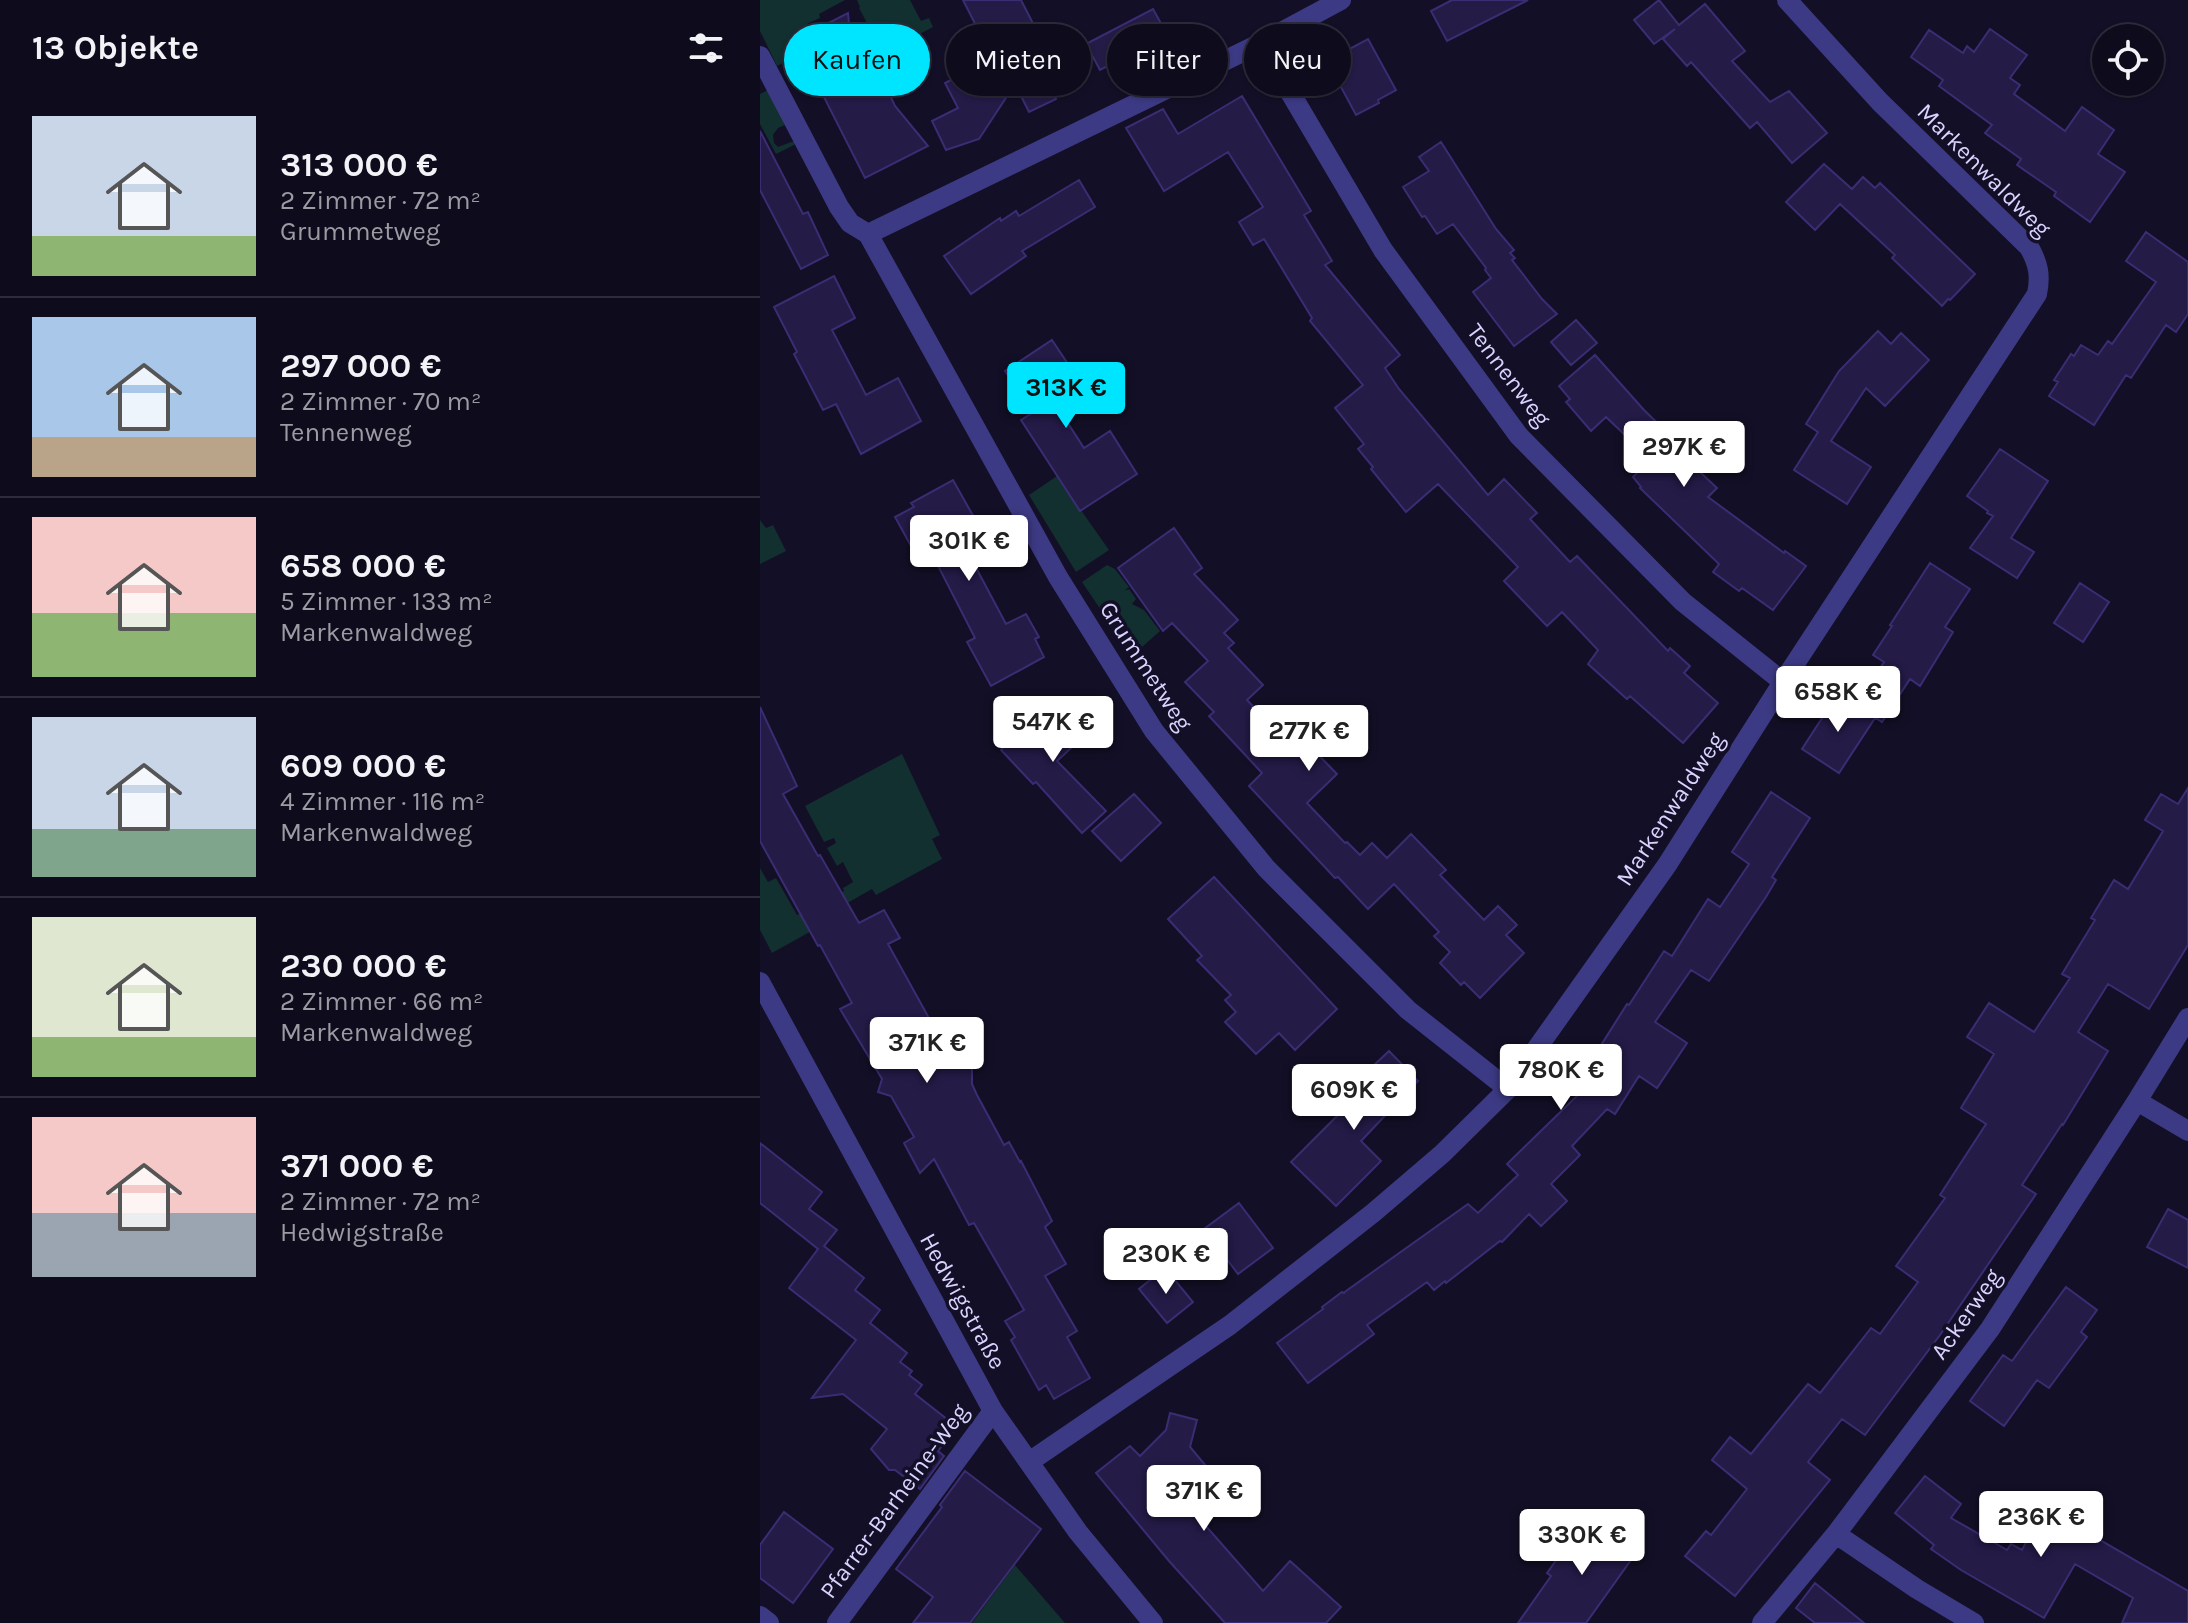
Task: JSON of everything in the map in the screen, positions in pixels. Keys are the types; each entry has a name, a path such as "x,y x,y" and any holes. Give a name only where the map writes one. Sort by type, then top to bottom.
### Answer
{"street":[{"path":"1296,24 1341,0"},
{"name":"Markenwaldweg","path":"1029,1462 1230,1325 1419,1174 1508,1089 1667,865 2037,294 2040,278 2029,247 1880,102 1787,0"},
{"path":"868,234 1244,51"},
{"name":"Grummetweg","path":"760,56 839,207 850,223 868,234 1058,577 1154,731 1266,868 1408,1010 1508,1089"},
{"name":"Tennenweg","path":"1292,96 1383,250 1519,436 1683,602 1783,682"},
{"name":"Hedwigstraße","path":"760,982 993,1411 1078,1532 1153,1623"},
{"name":"Ackerweg","path":"1762,1623 1836,1534 1990,1329 2188,1018"},
{"path":"2137,1101 2188,1131"},
{"name":"Pfarrer-Barheine-Weg","path":"837,1623 993,1411"},
{"path":"1836,1534 1974,1623"},
{"path":"760,1616 769,1623"}],"green space":[{"path":"760,0 845,0 807,24 784,24 784,62 777,66 760,31"},
{"path":"857,0 910,0 921,21 929,18 933,27 930,29 930,24 868,24"},
{"path":"768,90 785,125 773,135 774,143 778,147 794,141 796,144 776,154 760,124 760,94"},
{"path":"1057,476 1109,550 1076,572 1029,495"},
{"path":"760,520 766,528 773,525 786,551 760,564"},
{"path":"1107,565 1115,569 1129,587 1124,591 1129,589 1136,599 1132,604 1144,610 1160,631 1132,656 1082,582"},
{"path":"902,754 940,835 932,839 942,859 876,895 872,889 814,922 817,928 772,953 760,930 760,868 768,882 776,878 797,915 844,891 843,888 853,882 843,862 837,866 827,848 836,843 834,838 824,842 805,806"},
{"path":"1015,1565 1065,1623 972,1623"}],"building":[{"path":"963,0 1021,0 1033,24 975,24"},
{"path":"1452,0 1528,0 1447,41 1431,11"},
{"path":"1659,0 1679,25 1705,4 1745,51 1732,61 1770,102 1789,91 1827,133 1792,163 1757,122 1750,128 1691,62 1687,66 1663,39 1675,29 1654,44 1634,20"},
{"path":"1153,9 1161,24 1124,24"},
{"path":"848,13 849,24 826,24"},
{"path":"1990,29 2027,55 2010,78 2020,85 2014,94 2065,131 2082,107 2114,130 2098,154 2125,172 2090,222 2054,196 2056,192 2017,165 2021,159 1985,133 1992,125 1939,86 1943,80 1911,57 1929,30 1963,53 1967,46 1974,52"},
{"path":"1107,33 1107,66 1100,70 1091,53 1091,41"},
{"path":"1368,39 1396,90 1356,115 1346,96 1351,96 1351,48"},
{"path":"823,96 890,96 928,146 865,178"},
{"path":"952,96 1007,96 979,139 946,150 932,121 958,108"},
{"path":"1021,96 1054,96 1056,99 1029,112"},
{"path":"1242,96 1311,211 1304,215 1332,261 1325,265 1400,355 1385,368 1399,389 1488,495 1504,479 1537,513 1530,519 1570,562 1577,556 1668,651 1670,648 1690,666 1684,673 1718,703 1683,743 1588,664 1598,650 1562,612 1547,626 1504,581 1518,567 1438,484 1406,512 1371,469 1373,467 1358,449 1364,444 1335,408 1363,385 1310,321 1312,318 1264,239 1253,245 1239,222 1263,207 1228,152 1164,191 1126,128 1163,109 1178,134"},
{"path":"760,131 803,214 808,212 828,255 801,269 760,190"},
{"path":"1441,142 1496,229 1514,250 1510,253 1515,258 1512,260 1557,314 1514,346 1473,292 1491,278 1486,268 1453,224 1437,234 1403,187 1429,171 1419,157"},
{"path":"1824,164 1852,189 1863,177 1875,188 1880,183 1975,274 1942,306 1892,258 1895,255 1840,204 1815,230 1786,202"},
{"path":"1079,180 1095,207 1022,251 1026,256 971,294 944,256 1000,218 1001,221 1016,211 1019,216"},
{"path":"2146,232 2188,262 2188,314 2176,332 2166,325 2131,378 2126,375 2094,425 2049,396 2058,382 2054,380 2071,354 2074,356 2081,345 2098,355 2108,341 2112,344 2156,282 2126,261"},
{"path":"834,276 855,318 832,330 866,395 898,378 921,421 861,454 836,404 823,410 774,307"},
{"path":"1576,320 1597,343 1571,365 1551,342"},
{"path":"1878,331 1891,344 1901,333 1929,360 1885,406 1866,388 1831,441 1871,467 1847,504 1794,470 1818,432 1806,424 1839,371"},
{"path":"1052,340 1080,382 1053,400 1084,448 1110,431 1137,474 1080,511 1021,420 1032,413 1005,371"},
{"path":"1595,355 1672,437 1668,442 1717,488 1708,497 1806,566 1773,610 1713,572 1719,564 1640,488 1633,477 1650,459 1606,417 1591,431 1566,402 1570,399 1559,386"},
{"path":"2000,449 2048,481 2011,538 2034,552 2017,578 1970,548 1993,516 1967,496"},
{"path":"953,480 976,521 957,532 1006,624 1026,614 1039,637 1035,639 1044,657 991,686 967,642 975,638 930,550 917,557 895,517 914,507 911,503"},
{"path":"1174,528 1202,568 1194,574 1238,620 1224,633 1234,643 1228,648 1263,685 1247,700 1292,748 1302,738 1337,774 1307,803 1360,855 1372,843 1387,858 1411,834 1446,870 1440,875 1484,920 1498,906 1517,925 1506,935 1524,953 1480,998 1464,982 1461,985 1440,963 1450,952 1434,936 1439,932 1394,884 1368,909 1249,786 1262,773 1209,716 1214,712 1185,682 1208,661 1172,623 1163,631 1118,568"},
{"path":"1930,563 1970,589 1945,627 1953,632 1920,686 1910,679 1882,722 1856,705 1884,662 1873,655"},
{"path":"2080,583 2109,602 2083,642 2054,623"},
{"path":"1837,695 1875,718 1839,773 1802,749"},
{"path":"1048,701 1082,738 1057,761 1106,811 1082,833 1036,782 1033,784 1001,750"},
{"path":"760,707 797,786 783,794 818,856 859,923 884,910 900,938 888,944 940,1038 945,1035 954,1052 972,1062 972,1084 977,1095 1004,1145 1009,1142 1021,1161 1052,1221 1045,1227 1066,1264 1045,1276 1077,1331 1067,1337 1090,1378 1054,1399 1046,1385 1039,1390 1011,1340 1015,1337 1005,1321 1024,1310 974,1223 969,1225 934,1159 920,1173 904,1143 914,1137 891,1096 878,1092 882,1079 840,1009 852,1003 760,841"},
{"path":"2188,788 2188,945 2149,1009 2108,984 2078,1032 2108,1051 2022,1185 2036,1194 1940,1335 1865,1435 1842,1419 1808,1462 1830,1480 1735,1596 1685,1556 1706,1531 1711,1535 1747,1489 1712,1460 1730,1437 1751,1454 1808,1384 1820,1393 1871,1328 1880,1334 1918,1282 1896,1266 1945,1198 1940,1195 1986,1124 1961,1108 1994,1054 1967,1037 1989,1003 2034,1032 2070,978 2062,974 2095,920 2091,918 2114,880 2128,889 2163,831 2145,820 2161,794 2178,804"},
{"path":"1771,792 1810,818 1772,877 1776,880 1766,897 1709,981 1691,970 1655,1022 1687,1043 1657,1088 1639,1076 1615,1114 1607,1109 1572,1146 1580,1155 1551,1184 1567,1201 1541,1226 1529,1214 1502,1242 1446,1283 1434,1290 1427,1282 1367,1325 1374,1334 1308,1383 1277,1343 1342,1292 1468,1204 1478,1213 1518,1175 1507,1164 1581,1092 1574,1088 1664,951 1672,956 1708,899 1720,907 1749,864 1732,852"},
{"path":"1134,794 1161,823 1121,861 1092,831"},
{"path":"1214,877 1337,1009 1295,1050 1279,1033 1256,1054 1225,1022 1236,1012 1225,1000 1231,995 1197,960 1202,956 1168,919"},
{"path":"1389,1051 1418,1081 1361,1141 1381,1161 1336,1206 1291,1162 1359,1094 1351,1087"},
{"path":"760,1143 822,1192 809,1209 837,1230 824,1246 864,1278 855,1290 880,1310 870,1323 907,1353 900,1362 912,1371 909,1375 922,1385 915,1394 957,1427 938,1451 944,1456 920,1489 895,1470 889,1470 871,1449 887,1429 843,1394 812,1398 856,1340 789,1288 818,1249 760,1203"},
{"path":"1239,1203 1273,1248 1238,1274 1204,1229"},
{"path":"2168,1209 2188,1220 2188,1268 2147,1247"},
{"path":"1165,1268 1193,1302 1167,1323 1139,1289"},
{"path":"2066,1287 2097,1310 2081,1332 2087,1337 2049,1388 2037,1380 2004,1426 1970,1401 2003,1355 2012,1361"},
{"path":"1170,1413 1197,1420 1190,1447 1227,1491 1198,1517 1263,1591 1290,1561 1341,1607 1326,1623 1225,1623 1096,1473 1130,1446 1140,1456 1166,1430"},
{"path":"965,1471 1041,1529 970,1623 913,1623 933,1597 896,1569"},
{"path":"1925,1476 1961,1504 1951,1518 2007,1550 2011,1544 2022,1550 2047,1502 2072,1516 2069,1522 2188,1591 2188,1623 2122,1623 2133,1598 2075,1564 2044,1618 1931,1549 1934,1545 1895,1513"},
{"path":"784,1512 833,1549 793,1603 760,1578 760,1545"},
{"path":"1583,1523 1604,1538 1612,1525 1641,1546 1586,1623 1518,1623 1551,1576 1547,1573"},
{"path":"1815,1583 1864,1623 1815,1623 1796,1608"}]}
